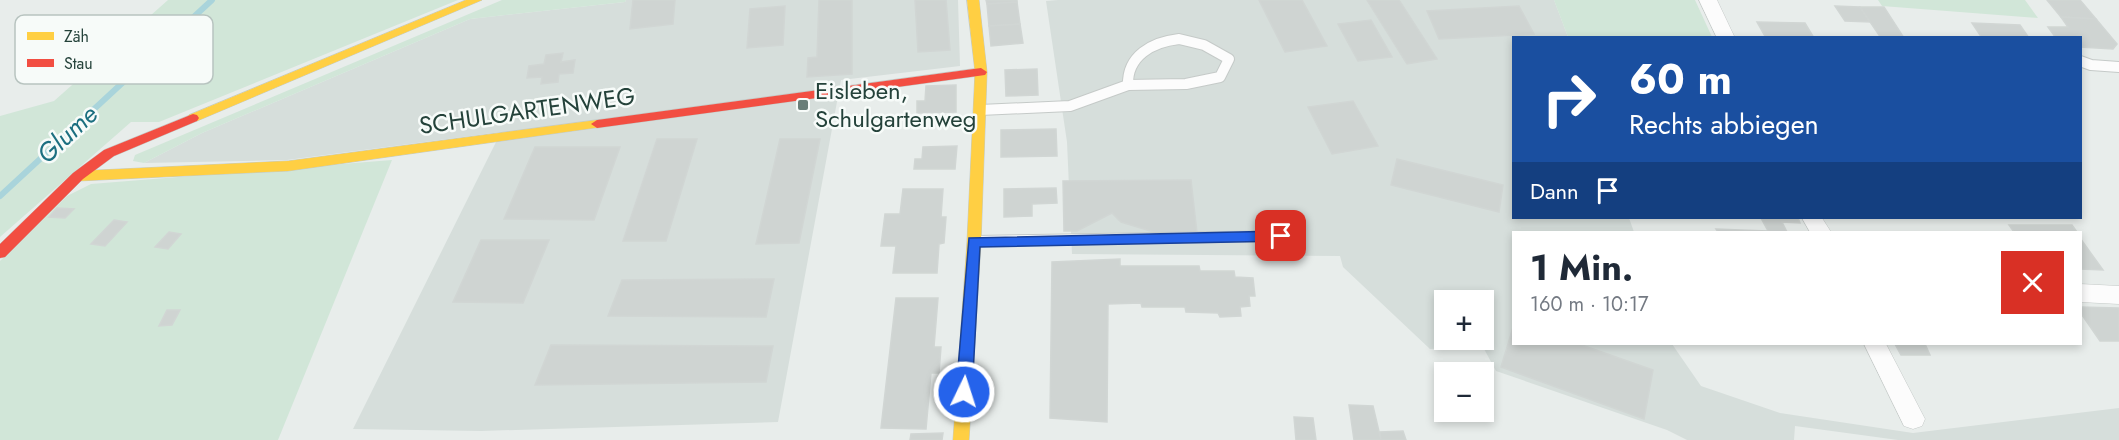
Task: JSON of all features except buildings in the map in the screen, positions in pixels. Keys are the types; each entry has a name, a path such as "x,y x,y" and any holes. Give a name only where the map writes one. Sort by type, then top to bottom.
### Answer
{"street":[{"path":"0,253 78,176 109,153 476,0"},
{"path":"961,440 981,72 973,0"},
{"path":"1708,0 1725,36"},
{"name":"SCHULGARTENWEG","path":"78,176 288,166 981,72"},
{"path":"2082,293 2119,295"},
{"path":"1876,345 1913,419"}],"lane":[{"path":"979,110 1070,106 1128,85 1186,84 1220,77 1229,59 1210,46 1185,39 1168,41 1141,52 1128,71 1128,85"},
{"path":"2082,62 2091,65 2119,67"},
{"path":"973,248 1281,236"}],"shaded area":[{"path":"626,0 958,0 960,66 841,80 778,422 481,431 353,429 501,132 287,160 144,163 202,133 470,19 625,2"},
{"path":"1554,0 1568,36 1512,36 1512,219 1629,219 1634,231 1512,231 1512,345 1673,345 1701,386 1780,413 1913,433 2119,408 2119,440 1898,440 1795,426 1794,440 1687,440 1667,430 1496,371 1494,362 1491,362 1485,350 1494,350 1494,290 1434,290 1434,349 1430,349 1343,267 1340,256 1072,254 1067,142 1046,1"}],"green space":[{"path":"168,0 458,0 159,122 131,122 0,237 0,116 54,101 73,84 213,84 213,15 151,15"},
{"path":"502,0 626,0 625,2 470,19 202,133 144,163 133,161 135,155"},
{"path":"1554,0 1695,0 1712,36 1568,36"},
{"path":"1878,0 2025,0 2038,18 1882,6"},
{"path":"392,160 278,440 0,440 0,261 67,196 91,184"}],"waterway":[{"name":"Glume","path":"196,15 212,0"},
{"name":"Glume","path":"0,196 121,84"}],"traffic: slow":[{"path":"193,118 476,0"},
{"path":"961,440 974,242 981,72 973,0"},
{"path":"78,176 288,166 597,124"}],"traffic: jam":[{"path":"597,124 981,72"},
{"path":"0,253 78,176 109,153 193,118"}],"place":[{"name":"Eisleben, Schulgartenweg","path":"803,105"}],"route":[{"path":"964,392 974,242 1281,236"}]}
